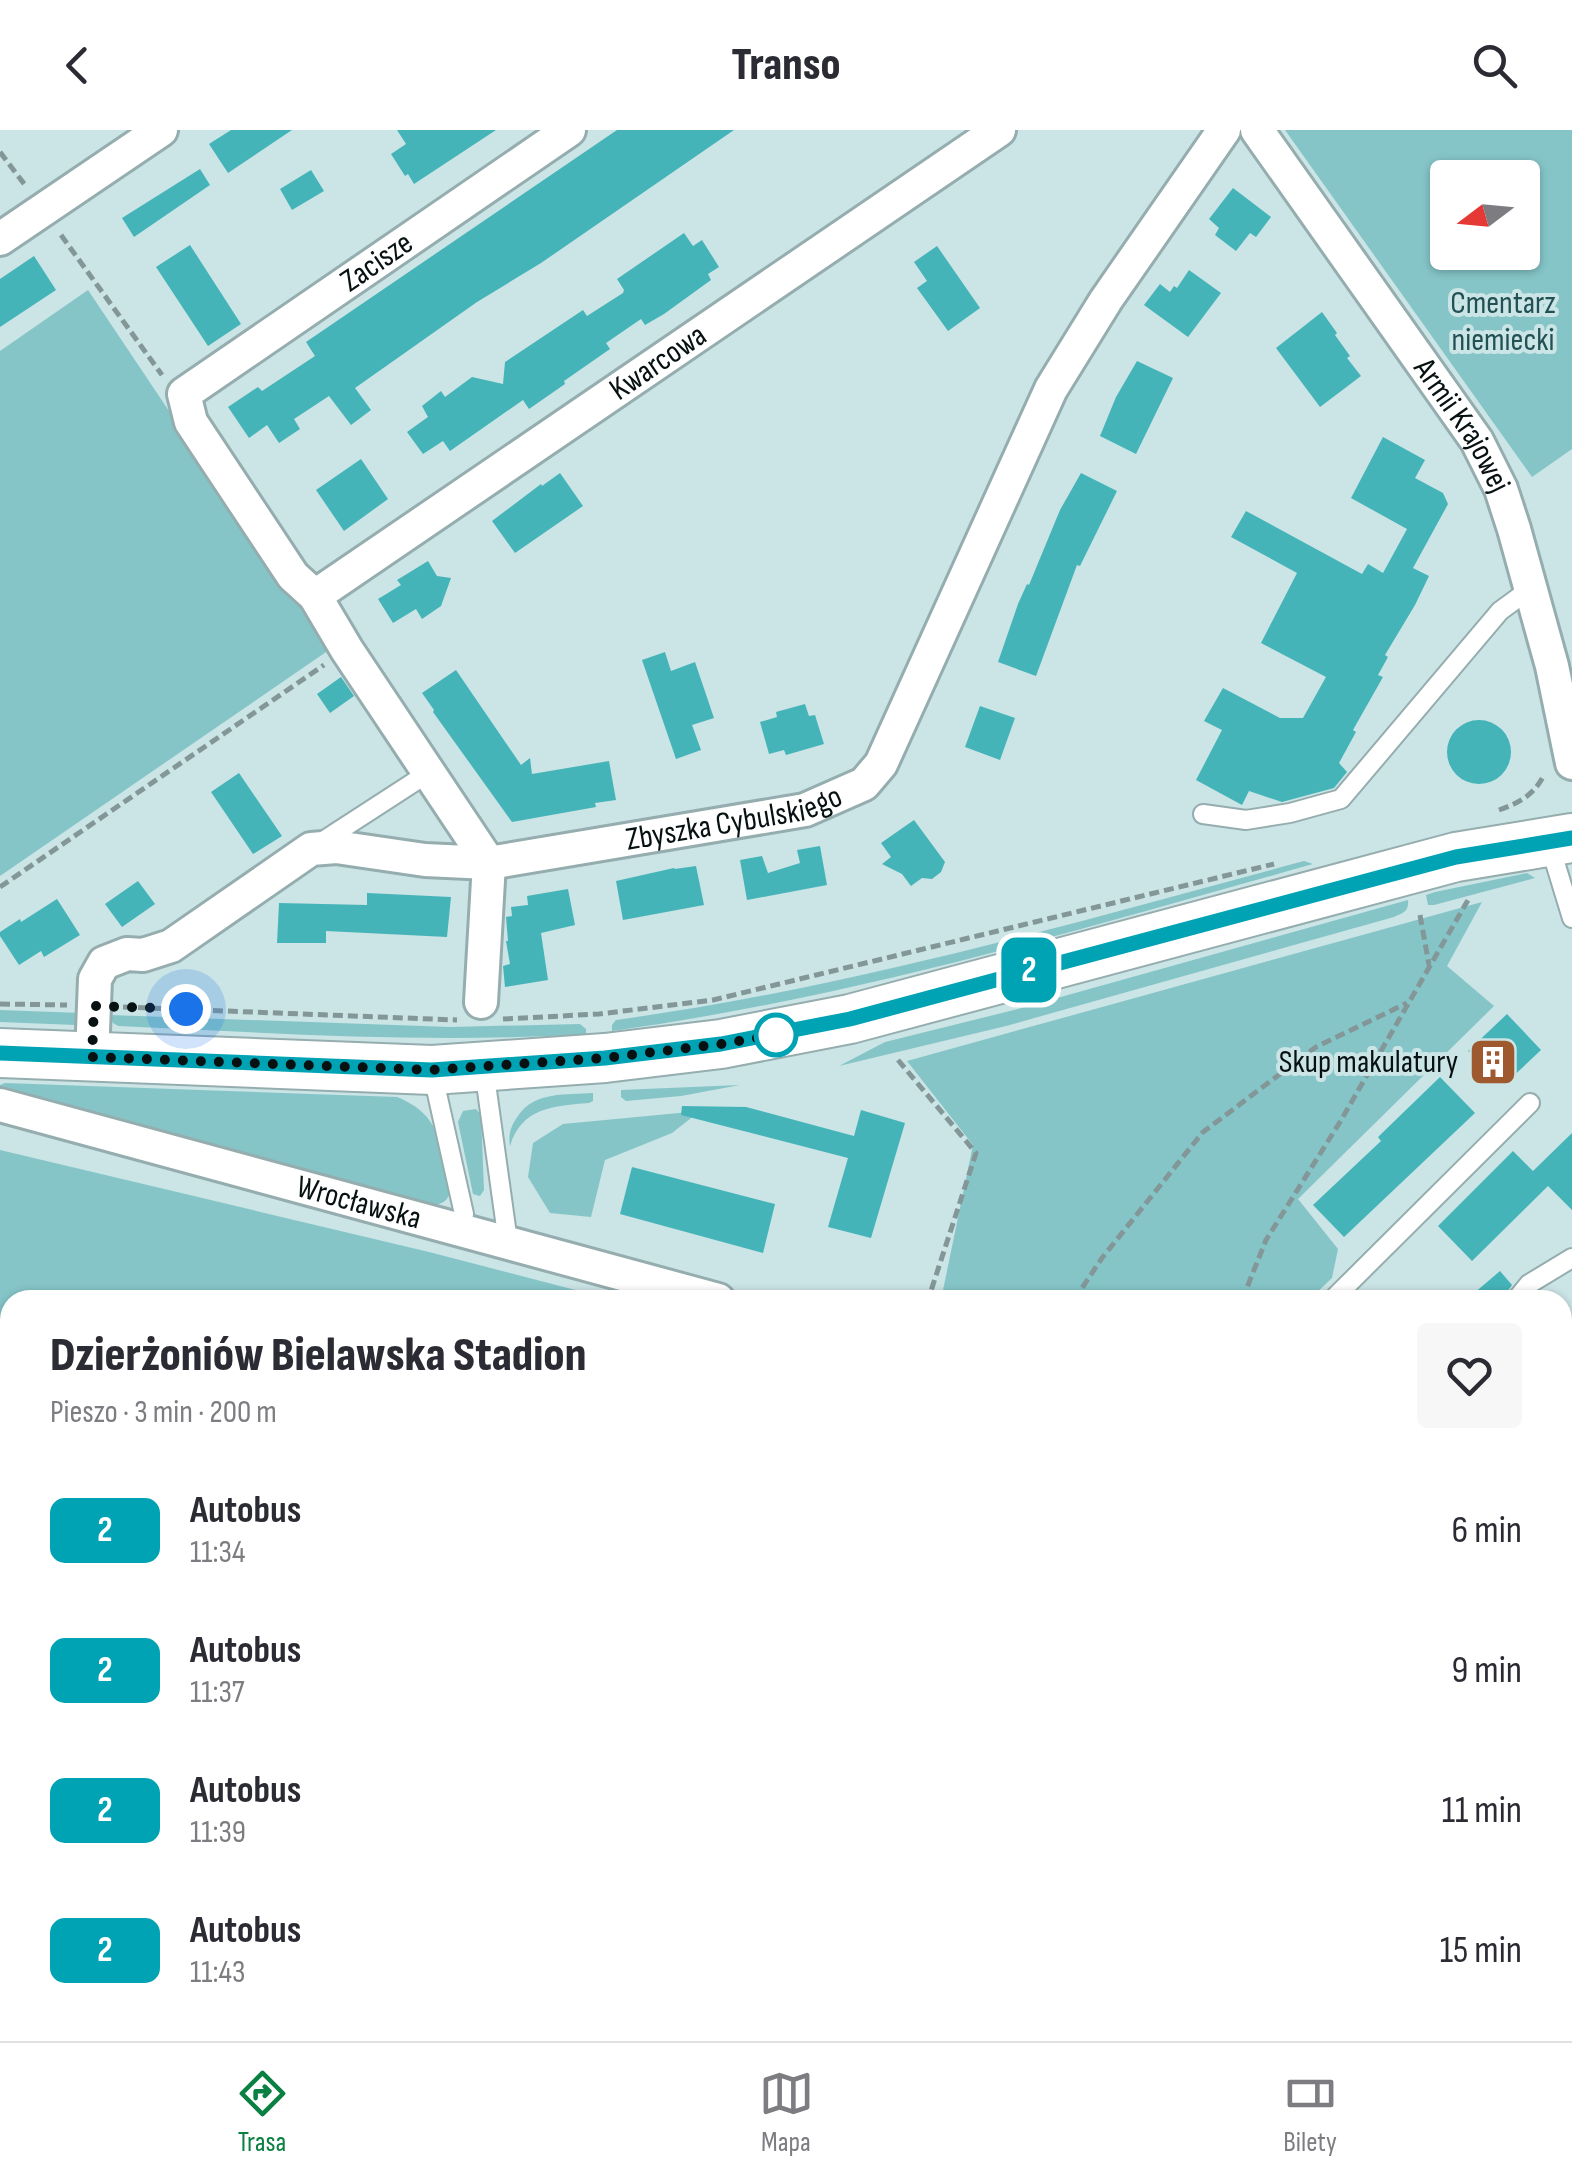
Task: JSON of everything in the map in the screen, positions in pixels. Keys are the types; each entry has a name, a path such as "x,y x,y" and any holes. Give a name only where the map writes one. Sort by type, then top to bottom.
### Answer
{"main road":[{"path":"0,1053 432,1070 623,1056 721,1044 850,1019 1456,857 1560,839"}],"street":[{"path":"0,239 161,130"},
{"name":"Zacisze","path":"184,394 569,130"},
{"name":"Kwarcowa","path":"315,596 999,130"},
{"name":"Zbyszka Cybulskiego","path":"311,849 336,847 425,860 490,862 805,810 864,784 881,764 1051,389 1106,300 1224,130"},
{"name":"Armii Krajowej","path":"1257,130 1476,441 1501,489 1552,666 1559,764"},
{"path":"184,394 191,422 293,576 315,596 490,862 483,1014"},
{"path":"92,1057 95,979 104,963 127,954 143,955 172,946 311,849"},
{"name":"Wrocławska","path":"0,1105 682,1290"}],"lane":[{"path":"1203,814 1246,820 1340,799 1500,610 1530,590"},
{"path":"311,849 428,773"},
{"path":"1560,839 1572,918"},
{"path":"483,1067 508,1242"},
{"path":"432,1070 464,1214 461,1229"},
{"path":"1342,1290 1530,1103"},
{"path":"1524,1290 1572,1258"}],"path":[{"path":"0,152 161,374 184,394"},
{"path":"0,887 347,650"},
{"path":"1482,814 1521,802 1559,764"},
{"path":"0,1004 600,1014 713,1000 1284,861"},
{"path":"1246,1290 1266,1240 1340,1122 1468,900"},
{"path":"1420,915 1430,968"},
{"path":"1081,1290 1203,1132 1316,1047 1410,1001"},
{"path":"898,1060 976,1153 931,1290"}],"green space":[{"name":"Cmentarz niemiecki","path":"1285,130 1572,130 1572,449 1532,477"},
{"path":"88,290 329,650 0,876 0,351"},
{"path":"1304,861 1313,864 966,960 790,1000 612,1031 616,1020 876,972"},
{"path":"1527,873 1535,878 1428,905 1426,895 1435,892"},
{"path":"1408,900 1405,911 1394,917 1006,1026 839,1066 885,1042"},
{"path":"1482,902 1447,966 1494,1006 1298,1199 1338,1249 1332,1278 1319,1290 943,1290 973,1145 907,1061"},
{"path":"0,1010 81,1013 81,1020 76,1025 0,1022"},
{"path":"110,1015 450,1027 580,1024 586,1034 410,1038 294,1034 118,1026"},
{"path":"0,1085 397,1097 424,1114 432,1124 450,1192 444,1202 424,1206 0,1092"},
{"path":"740,1085 681,1096 626,1101 621,1097 621,1090"},
{"path":"593,1093 589,1103 552,1108 531,1116 515,1133 510,1146 514,1123 533,1102 552,1096"},
{"path":"476,1109 481,1115 484,1190 480,1196 473,1194 458,1122 463,1111"},
{"path":"700,1111 672,1133 605,1160 591,1217 550,1213 528,1177 533,1143 563,1124"},
{"path":"0,1150 575,1290 0,1290"}],"building":[{"path":"231,130 292,130 228,173 209,144"},
{"path":"397,130 496,130 414,184 391,154 406,144"},
{"path":"617,130 734,130 355,388 371,410 351,425 329,396 294,419 300,429 279,443 267,425 249,438 228,407 258,387 262,391 315,356 306,342"},
{"path":"200,169 210,185 134,237 122,218"},
{"path":"311,170 324,191 292,210 280,189"},
{"path":"1233,188 1271,217 1256,237 1250,233 1236,251 1215,235 1219,228 1209,219"},
{"path":"684,233 693,246 702,240 719,267 708,274 711,280 664,314 645,325 641,319 606,343 610,349 529,409 523,400 450,451 443,441 423,454 407,432 428,417 422,406 441,391 445,397 472,377 503,384 505,362 583,310 587,316 623,293 617,279"},
{"path":"190,245 241,324 208,346 156,267"},
{"path":"937,246 980,308 948,331 917,288 927,281 914,262"},
{"path":"34,256 56,290 0,327 0,279"},
{"path":"1189,270 1221,293 1188,337 1144,305 1160,284 1170,292 1174,286 1177,288"},
{"path":"1322,312 1361,376 1320,407 1276,348"},
{"path":"1137,361 1173,378 1136,454 1100,436"},
{"path":"1383,437 1425,460 1415,478 1443,493 1448,504 1413,568 1429,576 1385,655 1388,657 1378,675 1383,677 1339,763 1347,772 1334,788 1282,802 1249,791 1242,805 1196,780 1222,730 1204,721 1223,688 1280,718 1303,718 1326,677 1261,643 1297,573 1231,537 1246,511 1362,574 1368,564 1383,573 1407,529 1351,498"},
{"path":"361,459 388,499 344,531 316,490"},
{"path":"560,473 583,506 515,553 492,521"},
{"path":"1081,473 1117,491 1080,566 1077,565 1036,676 998,662 1018,604"},
{"path":"428,561 437,576 451,578 441,606 422,619 416,609 393,623 378,599 401,585 397,580"},
{"path":"665,652 671,671 695,662 714,718 692,725 701,750 676,759 642,660"},
{"path":"456,670 521,765 530,758 532,774 609,761 616,800 512,822 422,693"},
{"path":"341,677 354,696 330,713 317,694"},
{"path":"805,704 809,716 815,715 824,744 786,755 784,750 769,754 760,722 777,717 776,712"},
{"path":"980,706 1015,718 1000,760 965,747"},
{"path":"1479,720 1502,729 1511,752 1502,775 1479,784 1456,775 1447,752 1456,729"},
{"path":"239,773 282,836 253,854 211,792"},
{"path":"914,820 945,862 932,879 922,878 911,886 902,874 882,864 891,857 881,843"},
{"path":"820,846 827,885 747,900 740,860 762,856 768,873 800,863 797,850"},
{"path":"696,866 704,905 623,920 616,881"},
{"path":"138,881 155,904 122,927 105,904"},
{"path":"568,889 575,925 541,933 548,980 505,987 503,966 510,964 506,917 512,916 511,907 528,905 527,896"},
{"path":"367,893 451,897 447,937 326,931 326,943 277,943 279,903 367,905"},
{"path":"57,899 80,935 44,957 41,951 19,965 0,932"},
{"path":"1507,1014 1541,1050 1504,1085 1468,1051"},
{"path":"1440,1077 1475,1113 1344,1237 1313,1205 1381,1141 1378,1137"},
{"path":"682,1106 746,1107 854,1136 861,1110 905,1123 871,1238 828,1227 848,1158 681,1115"},
{"path":"1572,1133 1572,1210 1548,1186 1472,1261 1438,1226 1513,1151 1533,1171"},
{"path":"632,1167 775,1204 763,1253 620,1214"},
{"path":"1500,1271 1512,1285 1508,1290 1478,1290"}],"bus line":[{"name":"2","path":"0,1053 432,1070 605,1058 721,1044 850,1019 1456,857 1572,838"}],"place":[{"name":"Skup makulatury","path":"1493,1062"}],"route":[{"path":"186,1009 94,1006 92,1057 432,1070 605,1058 776,1035"}]}
